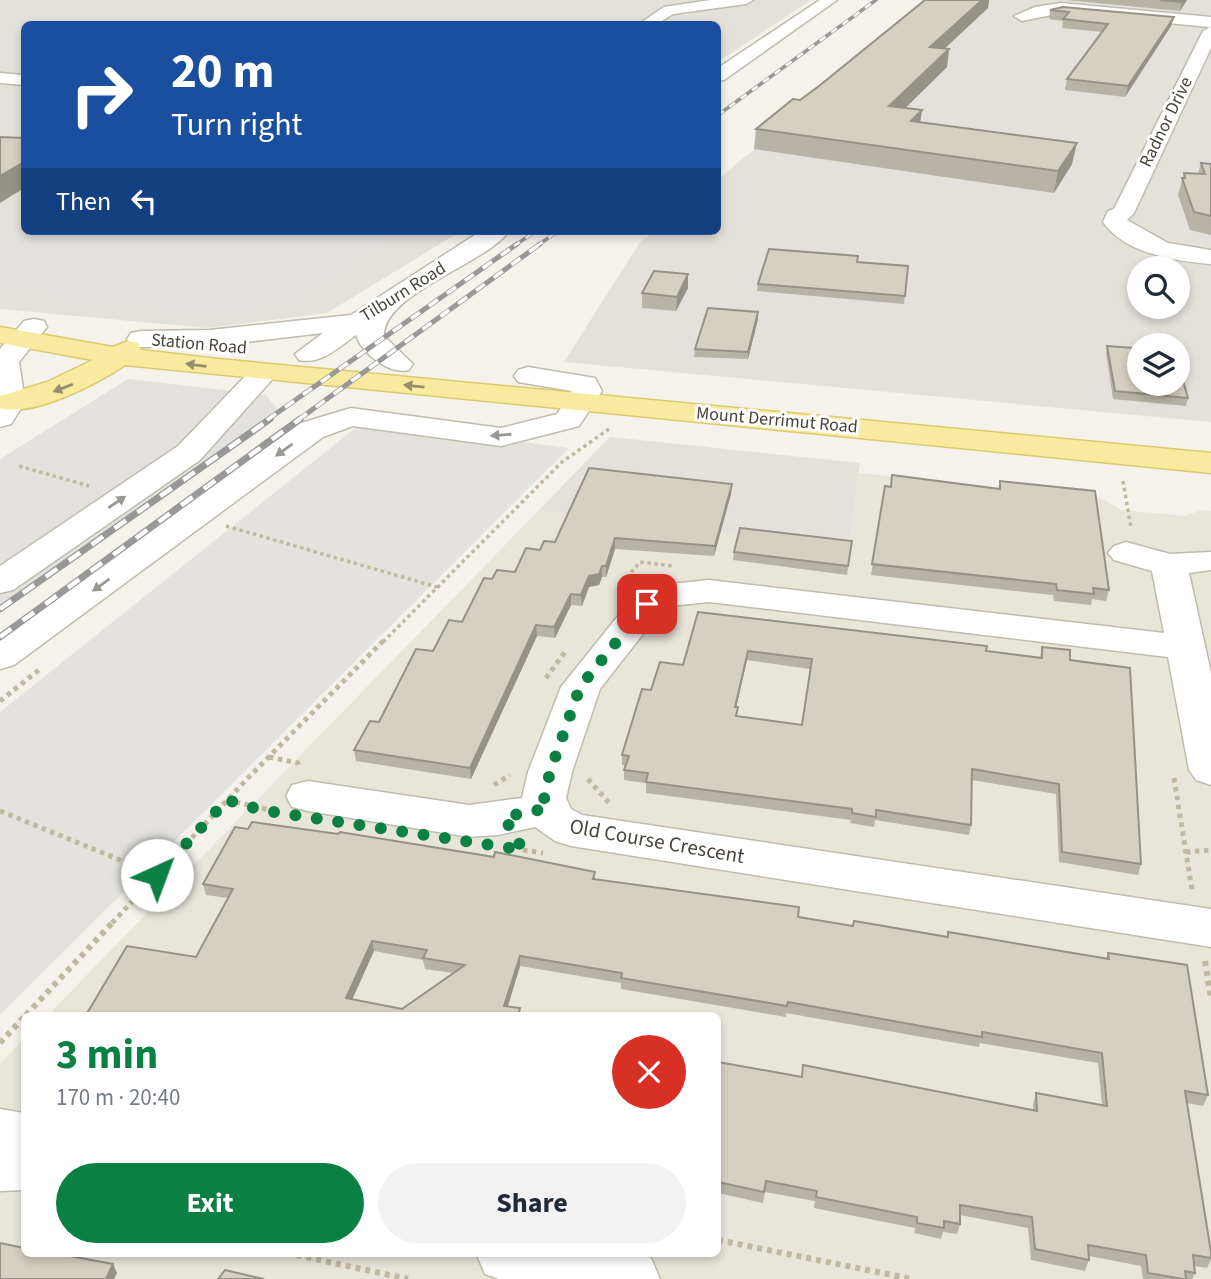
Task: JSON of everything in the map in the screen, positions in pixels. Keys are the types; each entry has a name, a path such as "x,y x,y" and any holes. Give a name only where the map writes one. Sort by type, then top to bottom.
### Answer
{"main road":[{"name":"Station Road","path":"14,331 130,348 264,373 342,379"},
{"name":"Station Road","path":"130,348 309,354 399,364"},
{"path":"5,410 64,389 130,348"},
{"path":"264,373 309,354"},
{"path":"309,354 306,365 310,369 342,379"},
{"name":"Mount Derrimut Road","path":"399,364 528,376 759,409 1211,463"},
{"name":"Mount Derrimut Road","path":"342,379 579,403 759,409 1211,442"}],"street":[{"path":"652,21 669,10 746,0"},
{"path":"721,74 830,0"},
{"path":"1020,23 1046,9 1090,10 1211,22"},
{"name":"Radnor Drive","path":"1211,31 1123,213 1116,216 1115,222 1136,237 1170,251 1211,256"},
{"path":"0,78 21,80"},
{"name":"Tilburn Road","path":"309,354 491,235"},
{"path":"388,302 370,327 370,338 399,364"},
{"path":"130,348 242,336 362,318"},
{"path":"5,410 5,361 14,331"},
{"path":"0,582 189,453 264,373"},
{"path":"0,657 312,430 352,416 501,437 568,420 587,391 585,384 528,376"},
{"path":"1129,545 1186,563 1184,647 1211,770"},
{"name":"Old Course Crescent","path":"1184,647 709,591 661,596 647,604 580,687 550,772 544,799 553,819 571,830 612,838 1202,911"},
{"path":"299,805 469,821 507,833 548,808"},
{"path":"0,1134 21,1138"},
{"path":"0,1165 21,1164"},
{"path":"526,1257 629,1279"}],"path":[{"path":"29,1012 227,800 562,462 613,426"},
{"path":"19,466 125,497"},
{"path":"1123,481 1129,545"},
{"path":"194,517 438,587"},
{"path":"615,592 640,562 681,567"},
{"path":"544,685 549,672 573,642"},
{"path":"507,833 490,787 509,777 514,764"},
{"path":"591,768 587,782 612,807"},
{"path":"227,800 299,805"},
{"path":"0,811 157,875"},
{"path":"1186,852 1211,849"},
{"path":"1179,892 1202,911"},
{"path":"0,1043 21,1020"},
{"path":"721,1241 912,1279"},
{"path":"306,1257 408,1279"}],"shaded area":[{"path":"0,0 811,0 721,60 721,21 21,21 21,235 454,235 327,313 207,328 0,309"},
{"path":"937,0 1211,0 1211,422 564,362 640,242 649,235 721,235 721,177"},
{"path":"21,230 21,235 400,235 290,305 226,314 70,302 27,287 0,285 0,244"},
{"path":"128,379 266,395 279,411 0,609 0,459"},
{"path":"363,422 569,448 0,1015 0,712"},
{"path":"610,437 860,463 849,547 538,511"},
{"path":"859,473 1103,499 1121,510 1185,516 1201,510 1211,511 1211,1279 0,1279 0,1064 21,1042 21,1257 721,1257 721,1012 51,1012 538,511 849,547"}],"building":[{"path":"925,0 982,0 930,47 949,49 889,106 922,110 911,121 1077,143 1058,171 756,129 793,99 800,100 819,86"},
{"path":"1063,7 1174,17 1128,86 1067,79 1108,24 1063,19 1069,12 1050,10"},
{"path":"0,137 21,138 21,164 0,176"},
{"path":"1201,163 1211,164 1211,216 1194,212 1182,178 1185,178 1184,173 1205,174"},
{"path":"769,249 858,256 857,262 908,266 905,296 758,284"},
{"path":"654,271 688,274 677,297 642,293"},
{"path":"708,308 758,312 748,352 695,349"},
{"path":"1107,346 1127,347 1127,392 1115,391"},
{"path":"589,468 732,484 715,546 615,538 606,566 602,566 599,574 589,576 581,595 571,594 554,627 536,625 470,768 354,750 370,721 379,722 416,649 433,651 449,620 462,622 484,578 492,579 497,570 515,572 526,548 540,550 544,541 555,542"},
{"path":"892,475 1000,489 1000,481 1095,491 1109,590 1093,588 1094,594 1057,590 1056,584 872,564 885,486 891,487"},
{"path":"740,528 852,541 848,566 734,552"},
{"path":"698,612 987,646 986,651 1042,658 1042,647 1070,650 1070,660 1130,668 1141,864 1062,852 1059,784 972,769 971,825 876,810 876,817 852,813 852,809 646,782 648,773 624,770 629,756 622,755 642,689 651,690 660,662 683,665","holes":["748,651 812,659 802,725 736,716 738,707 735,707"]},
{"path":"252,822 338,834 340,832 494,857 495,852 595,872 593,879 799,907 798,917 853,926 854,921 948,937 948,932 1109,959 1108,953 1187,965 1208,1095 1185,1091 1211,1258 1193,1255 1195,1273 1185,1271 1186,1279 1183,1279 1148,1273 1146,1255 1088,1245 1089,1260 1035,1249 1032,1217 960,1205 960,1224 944,1221 944,1228 917,1223 917,1217 816,1197 817,1191 766,1181 764,1192 721,1183 721,1063 802,1077 803,1065 1037,1111 1036,1093 1107,1106 1102,1053 982,1032 982,1037 788,1002 787,1006 621,978 622,973 520,956 504,1006 520,1008 519,1012 88,1012 127,946 196,957 233,889 203,884 235,827 248,829","holes":["372,941 427,950 423,958 465,965 402,1009 346,998"]},
{"path":"0,1243 21,1247 21,1257 75,1257 113,1264 106,1279 0,1279"},
{"path":"225,1270 264,1279 218,1279"}],"railway":[{"path":"721,113 876,0"},
{"path":"514,246 530,235"},
{"path":"537,246 552,235"},
{"path":"267,420 517,244"},
{"path":"298,420 540,244"},
{"path":"0,609 270,419"},
{"path":"0,637 300,419"}],"route":[{"path":"157,875 227,800 261,810 523,850 504,817 548,808 544,799 550,772 580,687 647,604"}]}
